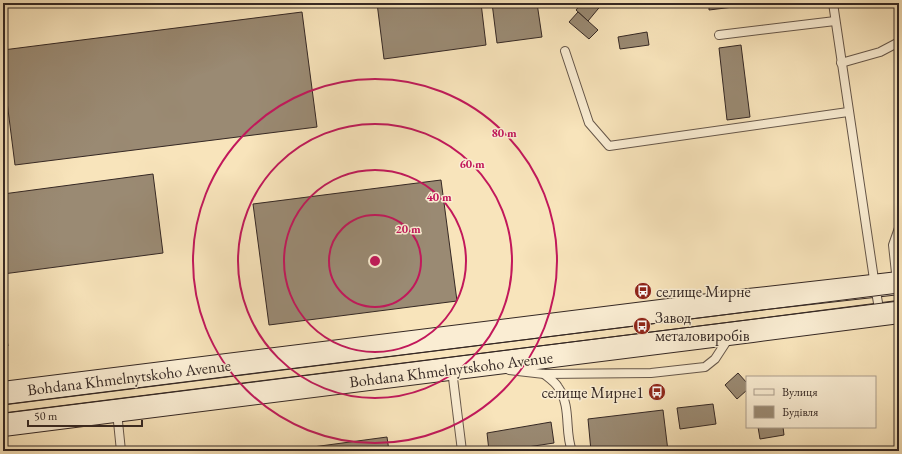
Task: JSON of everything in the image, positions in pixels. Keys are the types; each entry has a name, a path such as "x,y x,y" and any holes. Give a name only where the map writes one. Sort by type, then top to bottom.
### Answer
{"main road":[{"name":"Bohdana Khmelnytskoho Avenue","path":"3,393 733,302 898,283"},
{"name":"Bohdana Khmelnytskoho Avenue","path":"3,425 893,315"}],"lane":[{"path":"833,3 875,286 893,315"},
{"path":"719,34 835,21"},
{"path":"841,63 880,52 899,42"},
{"path":"565,51 589,123 609,146 848,112"},
{"path":"898,283 893,245 899,228"},
{"path":"476,366 544,374 651,373 705,367 715,359 732,334"},
{"path":"452,369 462,451"},
{"path":"544,374 558,387 564,400 568,414 569,443 572,451"},
{"path":"117,410 121,451"}],"building":[{"path":"377,3 481,3 486,45 384,59"},
{"path":"492,3 537,3 542,37 497,43"},
{"path":"582,3 603,3 588,21 576,10"},
{"path":"709,3 766,3 709,10"},
{"path":"302,12 317,127 15,165 3,70 3,50"},
{"path":"578,12 598,30 589,39 569,22"},
{"path":"647,32 649,45 620,49 618,37"},
{"path":"741,45 750,117 727,120 719,48"},
{"path":"153,174 163,253 3,274 3,194"},
{"path":"441,180 457,301 269,325 253,204"},
{"path":"3,314 8,346 3,346"},
{"path":"738,373 746,382 746,391 737,399 725,385"},
{"path":"713,404 716,424 680,429 677,408"},
{"path":"663,410 668,451 591,451 588,419"},
{"path":"551,422 554,443 501,451 489,451 487,433"},
{"path":"758,428 783,428 784,435 760,439"},
{"path":"387,437 389,451 283,451"}],"tram line":[{"path":"3,405 899,293"},
{"path":"3,413 899,301"}],"place":[{"name":"селище Мирне","path":"643,291"},
{"name":"Завод металовиробів","path":"642,326"},
{"name":"селище Мирне1","path":"657,392"}]}
